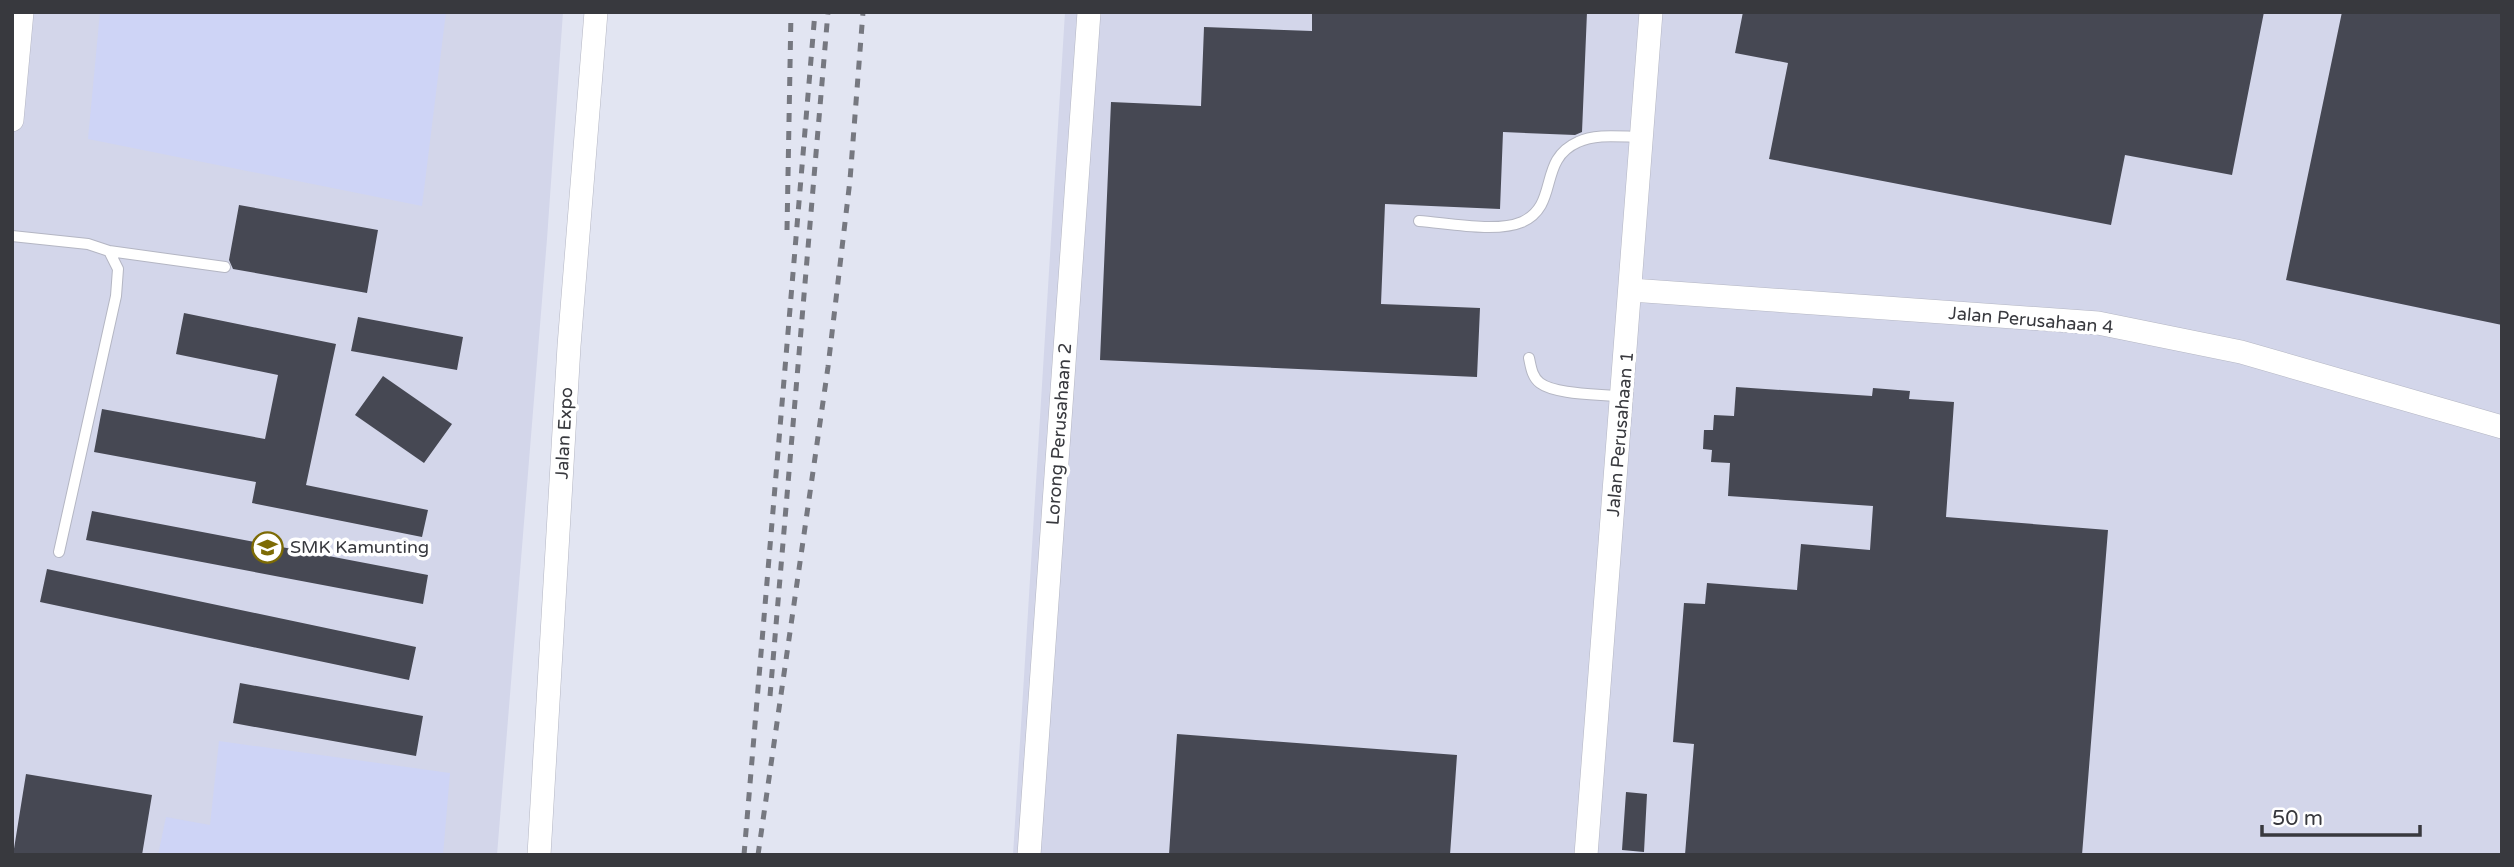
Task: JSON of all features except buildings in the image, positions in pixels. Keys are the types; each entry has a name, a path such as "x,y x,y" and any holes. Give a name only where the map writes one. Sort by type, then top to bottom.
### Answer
{"street":[{"path":"12,120 22,12"},
{"name":"Jalan Expo","path":"539,855 569,346 596,12"},
{"name":"Lorong Perusahaan 2","path":"1029,855 1089,12"},
{"name":"Jalan Perusahaan 1","path":"1586,855 1651,12"},
{"name":"Jalan Perusahaan 4","path":"1631,290 2098,323 2241,352 2502,427"}],"lane":[{"path":"1419,221 1496,227 1520,223 1537,213 1546,198 1550,175 1560,153 1579,141 1599,137 1642,137"},
{"path":"12,236 88,244 108,251 225,267"},
{"path":"59,552 116,296 118,269 108,251"},
{"path":"1529,358 1532,372 1539,382 1553,388 1623,397"}],"shaded area":[{"name":"SMK Kamunting","path":"12,12 563,12 497,855 12,855"},
{"path":"100,12 446,12 422,206 88,139"},
{"path":"1065,12 2502,12 2502,855 1013,855"},
{"path":"219,741 450,773 443,855 158,855 166,817 210,825"}],"railway":[{"path":"787,230 791,12"},
{"path":"744,855 815,12"},
{"path":"770,696 828,12"},
{"path":"758,855 828,367 850,180 863,12"}],"place":[{"name":"SMK Kamunting","path":"267,547"}]}
